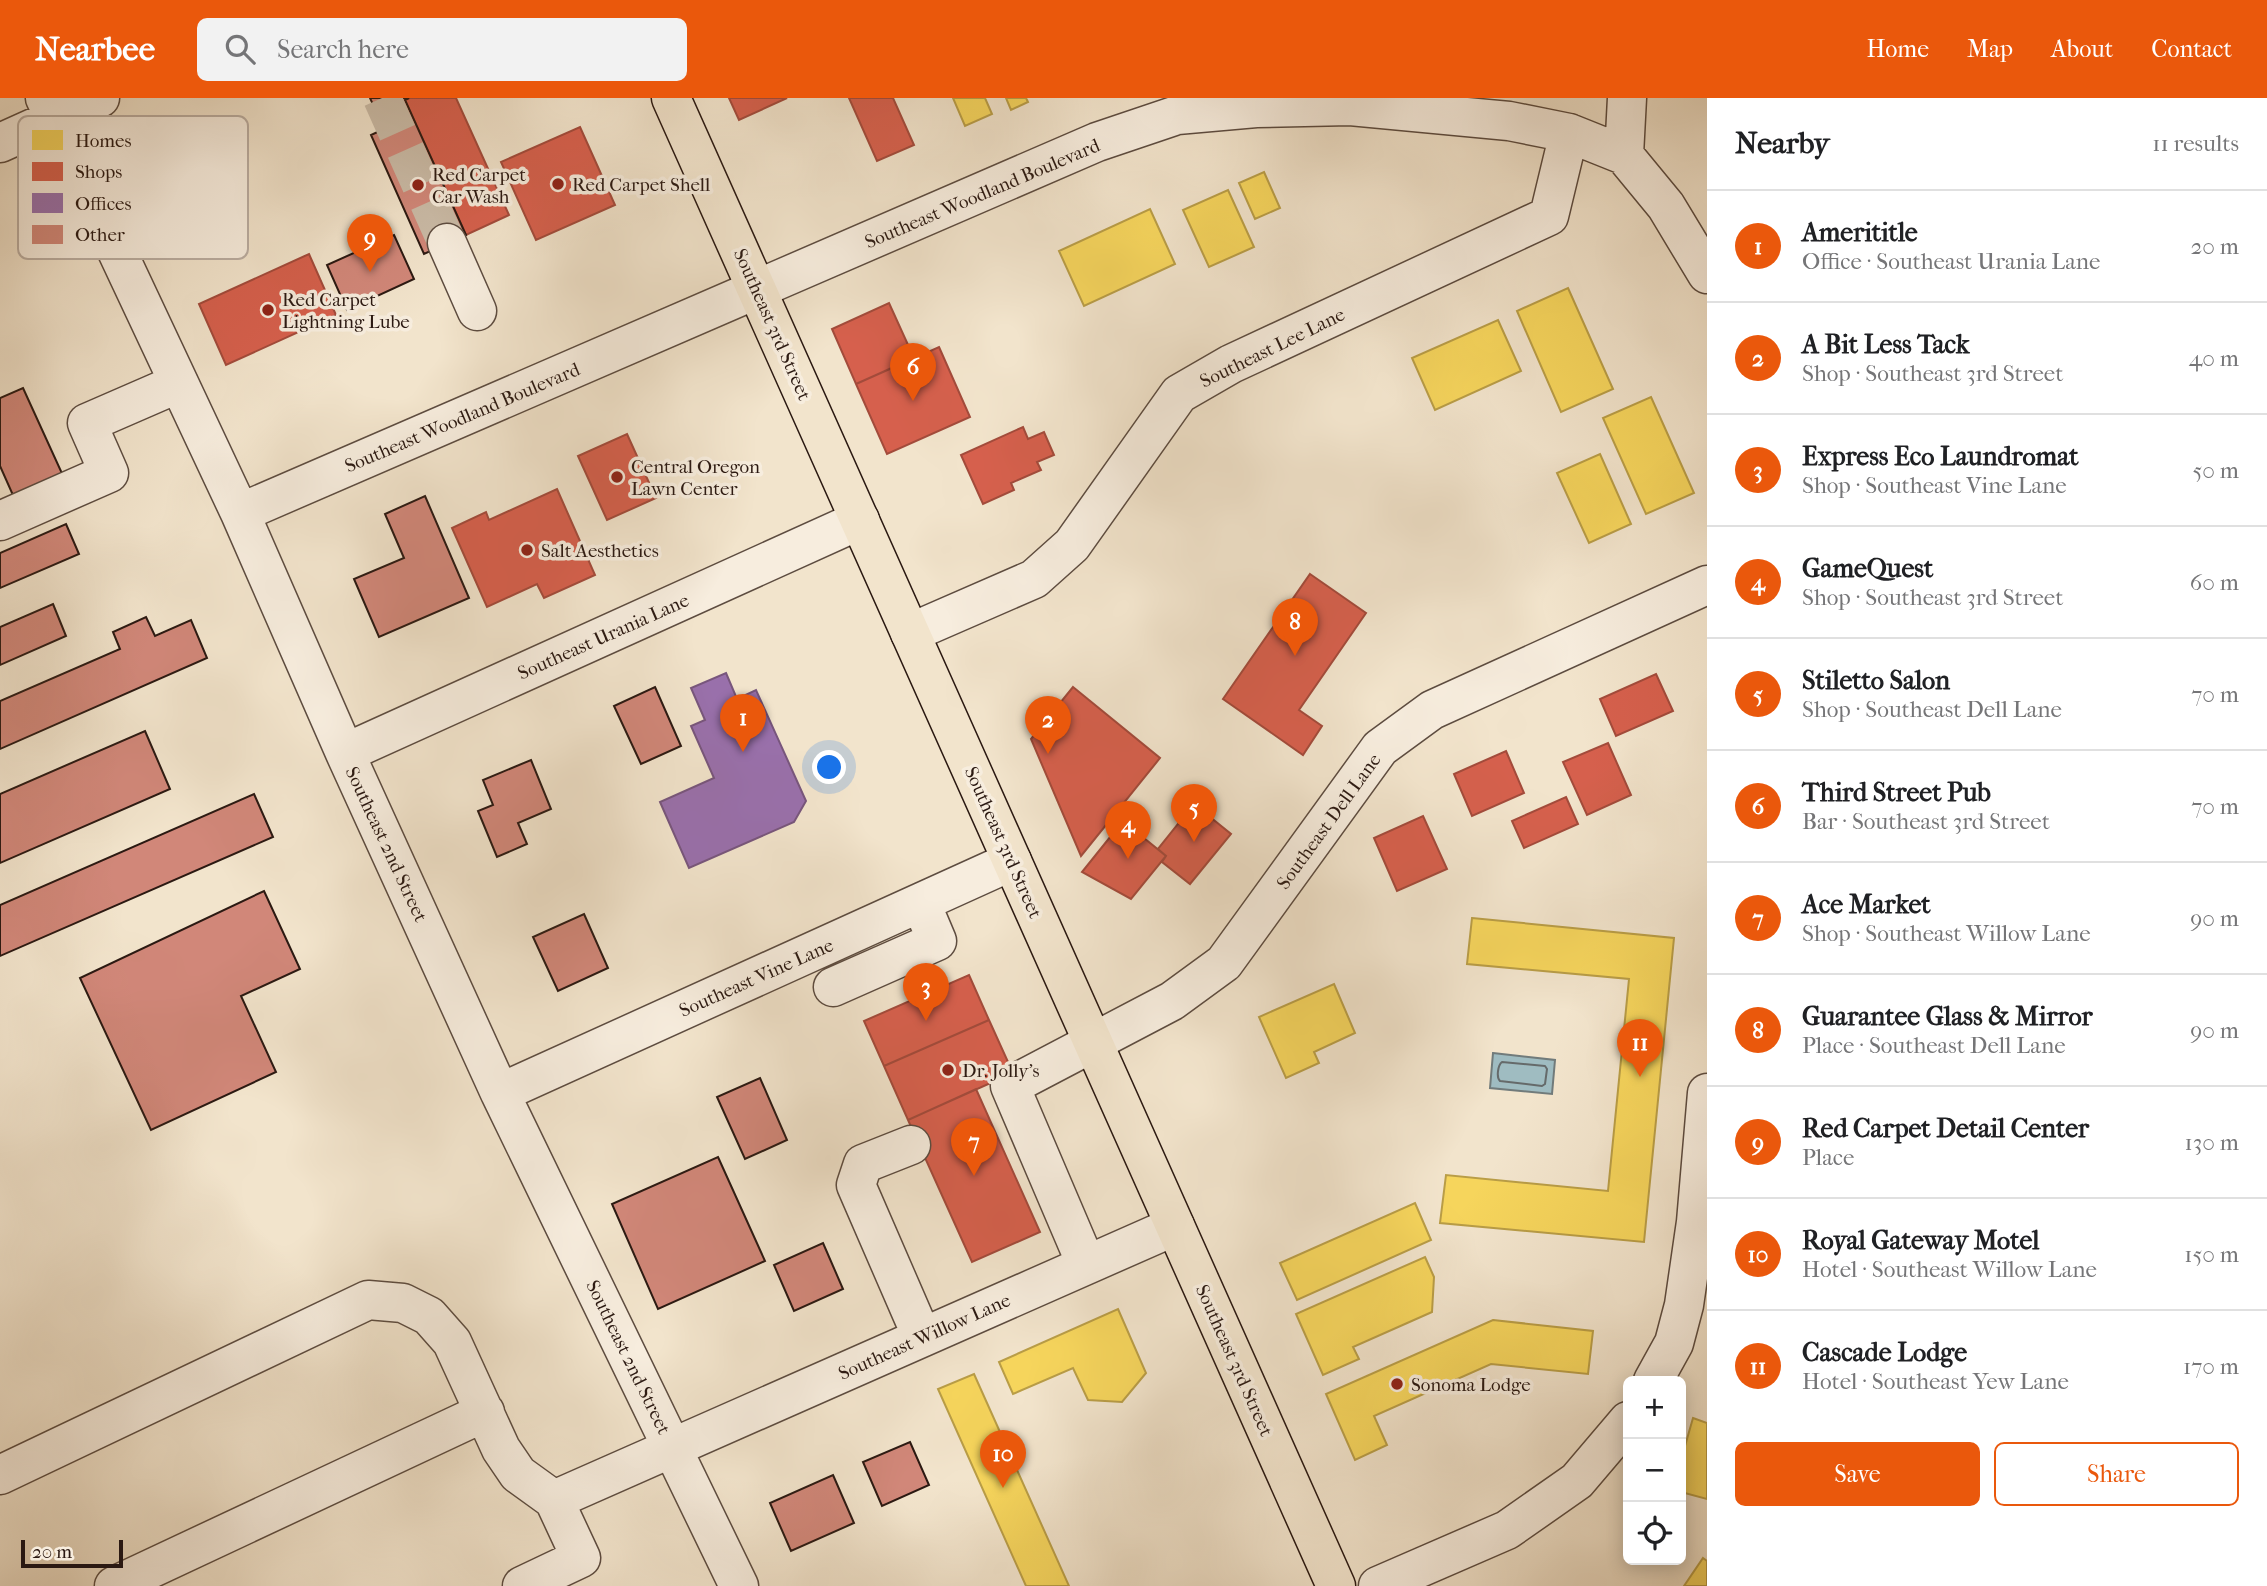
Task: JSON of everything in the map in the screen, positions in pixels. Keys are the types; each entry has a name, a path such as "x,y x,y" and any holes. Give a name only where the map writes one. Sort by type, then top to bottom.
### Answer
{"main road":[{"name":"Southeast 3rd Street","path":"671,98 1336,1586"}],"street":[{"path":"50,108 100,98"},
{"path":"1624,155 1627,98"},
{"name":"Southeast Woodland Boulevard","path":"240,513 1097,142 1177,115 1256,108 1350,106 1509,121 1569,133 1624,155 1666,206 1707,274"},
{"path":"0,143 18,130"},
{"name":"Southeast Lee Lane","path":"910,633 1034,579 1072,545 1180,394 1231,364 1549,216 1569,133"},
{"path":"447,243 477,311"},
{"name":"Southeast 2nd Street","path":"121,259 240,513 345,753 500,1093 739,1586"},
{"path":"0,521 109,474 87,422 179,383"},
{"name":"Southeast Urania Lane","path":"345,753 860,520"},
{"name":"Southeast Dell Lane","path":"1086,1264 1010,1086 1172,1001 1224,963 1380,748 1432,710 1707,585"},
{"name":"Southeast Vine Lane","path":"500,1093 1012,861"},
{"path":"833,987 937,941 920,902"},
{"path":"1656,1376 1674,1343 1684,1306 1696,1222 1707,1093"},
{"path":"911,1145 863,1164 856,1185 922,1337"},
{"name":"Southeast Willow Lane","path":"554,1500 1175,1226"},
{"path":"0,1475 368,1300 403,1303 429,1316 452,1342 501,1449 518,1474 554,1500 581,1558 523,1586"},
{"path":"114,1586 485,1412"},
{"path":"1378,1586 1507,1530 1577,1481 1623,1427"}],"water":[{"path":"1493,1053 1555,1060 1552,1094 1490,1088"}],"building: Homes":[{"path":"953,98 985,98 992,114 965,126"},
{"path":"1006,98 1026,98 1028,102 1011,110"},
{"path":"1264,172 1280,208 1255,219 1239,183"},
{"path":"1228,190 1254,247 1209,267 1183,210"},
{"path":"1150,209 1175,264 1084,306 1059,251"},
{"path":"1568,288 1613,389 1561,412 1517,311"},
{"path":"1498,320 1521,371 1435,410 1412,358"},
{"path":"1651,397 1694,493 1646,514 1603,418"},
{"path":"1600,454 1631,524 1589,543 1557,473"},
{"path":"1472,918 1674,938 1644,1242 1440,1223 1446,1175 1608,1191 1629,979 1467,964"},
{"path":"1334,984 1355,1033 1314,1052 1319,1063 1286,1078 1259,1017"},
{"path":"1415,1203 1431,1240 1297,1300 1280,1263"},
{"name":"Sonoma Lodge","path":"1425,1257 1434,1277 1432,1312 1353,1347 1359,1359 1323,1375 1296,1314"},
{"path":"1118,1309 1146,1373 1122,1402 1088,1400 1073,1368 1013,1394 999,1362"},
{"name":"Sonoma Lodge","path":"1493,1320 1593,1331 1588,1374 1491,1364 1374,1416 1387,1445 1355,1460 1326,1394"},
{"path":"974,1374 1069,1586 1026,1586 938,1389"},
{"path":"1693,1418 1707,1423 1707,1499 1686,1493 1686,1442"},
{"path":"1703,1558 1707,1561 1707,1586 1684,1586"}],"building: Shops":[{"path":"456,98 509,215 466,235 405,100"},
{"path":"729,98 787,98 739,120"},
{"path":"849,98 893,98 914,145 877,161"},
{"name":"Red Carpet Shell","path":"580,127 615,205 536,240 501,162"},
{"name":"Red Carpet Lightning Lube","path":"309,254 336,315 226,365 199,304"},
{"path":"889,303 914,358 856,384 832,329"},
{"path":"939,347 970,417 887,454 856,384"},
{"path":"1023,427 1028,439 1044,432 1054,455 1037,462 1041,470 1011,483 1014,490 983,504 961,455"},
{"name":"Central Oregon Lawn Center","path":"627,434 656,498 607,520 578,456"},
{"path":"557,489 595,575 544,598 537,584 487,607 452,528 486,512 489,520"},
{"path":"1310,574 1366,613 1299,710 1322,726 1303,755 1223,699"},
{"path":"1656,674 1673,711 1616,736 1600,699"},
{"path":"1073,687 1160,758 1081,856 1031,739"},
{"path":"1608,743 1631,795 1587,815 1563,762"},
{"path":"1506,751 1524,793 1472,816 1454,774"},
{"path":"1566,797 1578,824 1524,848 1512,821"},
{"path":"1194,804 1231,834 1190,884 1162,862 1166,856 1158,849"},
{"path":"1423,816 1447,869 1397,891 1374,838"},
{"path":"1123,821 1166,856 1131,899 1082,872"},
{"path":"969,975 989,1020 884,1066 864,1021"},
{"name":"Dr. Jolly's","path":"989,1020 1013,1073 908,1120 884,1066"},
{"path":"976,1089 1040,1232 972,1262 908,1120"}],"building: Offices":[{"path":"726,673 737,699 756,690 806,801 794,822 689,868 660,802 714,778 691,726 705,720 691,688"}],"building: Other":[{"name":"Red Carpet Car Wash","path":"370,98 409,98 405,100 466,235 424,254 371,135 384,129"},
{"path":"394,235 414,279 347,310 327,265"},
{"path":"23,388 65,480 16,502 0,466 0,398"},
{"path":"425,496 469,598 379,637 354,579 404,558 385,514"},
{"path":"66,524 79,554 0,588 0,553"},
{"path":"53,604 66,636 0,665 0,627"},
{"path":"146,617 155,636 191,620 207,658 0,749 0,701 120,649 113,632"},
{"path":"655,687 681,746 641,764 614,706"},
{"path":"145,731 170,789 0,863 0,794"},
{"path":"531,760 551,809 518,823 527,844 497,857 478,811 493,805 483,780"},
{"path":"254,794 273,837 0,956 0,905"},
{"path":"264,891 300,969 241,996 276,1072 151,1130 80,978"},
{"path":"584,914 608,968 558,991 533,937"},
{"path":"760,1078 787,1140 745,1159 717,1097"},
{"path":"718,1157 765,1261 658,1309 612,1204"},
{"path":"823,1243 843,1289 794,1311 774,1265"},
{"path":"910,1442 929,1485 882,1506 863,1462"},
{"path":"833,1475 854,1523 791,1551 770,1503"}],"tunnel":[{"path":"382,98 447,243"}],"place":[{"name":"Red Carpet Shell","path":"558,184"},
{"name":"Red Carpet Car Wash","path":"418,185"},
{"name":"Red Carpet Detail Center","path":"370,272"},
{"name":"Red Carpet Lightning Lube","path":"268,310"},
{"name":"Third Street Pub","path":"913,401"},
{"name":"Central Oregon Lawn Center","path":"617,477"},
{"name":"Salt Aesthetics","path":"527,550"},
{"name":"Guarantee Glass & Mirror","path":"1295,656"},
{"name":"Amerititle","path":"743,752"},
{"name":"A Bit Less Tack","path":"1048,754"},
{"name":"Stiletto Salon","path":"1194,842"},
{"name":"GameQuest","path":"1128,859"},
{"name":"Express Eco Laundromat","path":"926,1021"},
{"name":"Dr. Jolly's","path":"948,1070"},
{"name":"Cascade Lodge","path":"1640,1077"},
{"name":"Ace Market","path":"974,1176"},
{"name":"Sonoma Lodge","path":"1397,1384"},
{"name":"Royal Gateway Motel","path":"1003,1488"}]}
